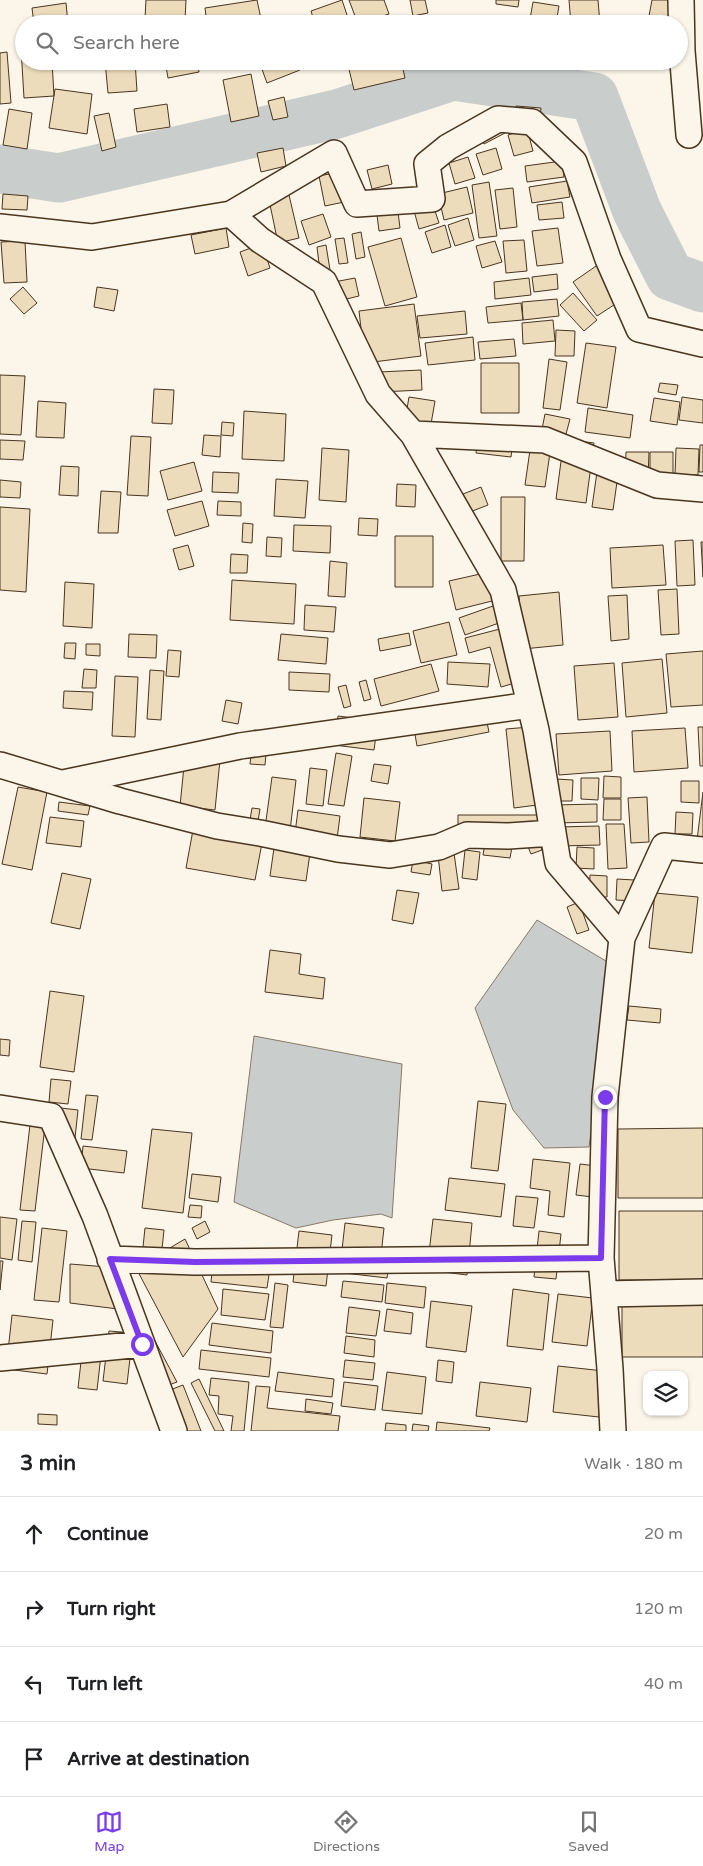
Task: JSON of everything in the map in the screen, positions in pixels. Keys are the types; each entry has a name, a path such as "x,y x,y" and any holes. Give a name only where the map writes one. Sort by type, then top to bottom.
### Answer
{"street":[{"path":"681,0 681,15"},
{"path":"684,70 689,135"},
{"path":"0,226 92,237 231,214 334,153 358,204 432,199 427,164 448,148 498,118 532,122 574,162 608,259 639,330 703,344"},
{"path":"231,214 260,240 324,282 378,394 413,434 502,590 536,730 558,863 622,938"},
{"path":"413,434 545,440 657,485 703,489"},
{"path":"61,783 240,746 530,705"},
{"path":"0,765 217,826 338,849 390,855 439,847 467,835 508,836 553,833"},
{"path":"613,1431 601,1258 605,1097 622,938 664,846 703,850"},
{"path":"0,1108 51,1116 95,1216 174,1431"},
{"path":"110,1259 195,1262 601,1258"},
{"path":"604,1294 703,1292"},
{"path":"0,1358 142,1344"}],"shaded area":[{"path":"537,920 611,964 589,1147 544,1148 513,1110 475,1008"},
{"path":"254,1036 402,1064 392,1218 381,1214 333,1220 296,1228 234,1202"}],"building":[{"path":"146,0 186,0 185,15 145,15"},
{"path":"257,0 260,15 206,15 205,8"},
{"path":"342,0 347,15 312,15 311,11"},
{"path":"349,0 384,0 389,14 386,15 355,15"},
{"path":"410,0 425,0 428,13 413,15"},
{"path":"496,0 519,0 518,7 496,4"},
{"path":"569,0 598,0 599,15 570,15"},
{"path":"652,0 672,0 670,15 649,15"},
{"path":"533,2 559,6 557,15 531,15"},
{"path":"66,3 67,15 33,15 32,8"},
{"path":"7,52 11,103 0,104 0,53"},
{"path":"22,70 53,70 54,96 24,98"},
{"path":"106,70 136,70 137,91 108,93"},
{"path":"167,70 199,70 199,72 168,78"},
{"path":"262,70 300,70 267,83"},
{"path":"349,70 403,70 405,78 354,90"},
{"path":"251,74 259,116 231,122 223,80"},
{"path":"55,89 92,94 87,134 49,128"},
{"path":"284,97 288,117 273,120 268,101"},
{"path":"167,104 170,127 137,132 134,109"},
{"path":"516,106 541,108 540,118 515,116"},
{"path":"9,109 32,113 27,149 3,145"},
{"path":"109,113 116,147 102,151 94,116"},
{"path":"501,126 505,133 484,144 480,137"},
{"path":"527,129 533,151 514,156 508,135"},
{"path":"283,148 286,166 261,172 257,153"},
{"path":"496,148 502,169 483,175 476,154"},
{"path":"468,157 475,178 455,184 449,163"},
{"path":"562,161 564,177 527,182 525,166"},
{"path":"388,165 392,184 372,189 367,170"},
{"path":"339,172 344,202 325,206 319,176"},
{"path":"567,181 570,197 532,203 529,187"},
{"path":"489,182 497,236 479,238 472,185"},
{"path":"467,187 473,213 444,220 438,194"},
{"path":"513,188 517,227 500,229 495,190"},
{"path":"3,194 28,196 27,210 2,209"},
{"path":"289,195 299,238 278,243 269,200"},
{"path":"432,202 439,223 419,229 413,207"},
{"path":"562,202 564,218 539,220 537,205"},
{"path":"398,212 400,228 379,231 377,215"},
{"path":"323,214 331,237 309,245 301,221"},
{"path":"468,218 474,240 455,246 448,225"},
{"path":"445,225 451,247 432,253 425,232"},
{"path":"226,228 229,247 195,254 191,235"},
{"path":"558,228 563,263 537,266 532,231"},
{"path":"361,232 365,257 356,259 352,234"},
{"path":"344,238 348,263 339,264 335,239"},
{"path":"401,238 417,297 385,306 368,247"},
{"path":"524,240 527,271 506,273 503,241"},
{"path":"25,241 27,282 4,283 1,242"},
{"path":"495,241 502,262 482,268 476,246"},
{"path":"262,244 270,268 248,276 240,252"},
{"path":"326,245 330,270 320,272 317,247"},
{"path":"599,264 623,299 597,316 573,282"},
{"path":"557,274 558,289 534,292 532,277"},
{"path":"355,278 359,296 338,301 334,282"},
{"path":"529,278 531,295 495,299 494,282"},
{"path":"23,287 37,303 24,314 10,299"},
{"path":"97,287 118,290 114,311 94,307"},
{"path":"573,293 597,320 584,331 560,305"},
{"path":"557,299 559,316 523,320 522,302"},
{"path":"521,303 523,320 488,323 486,307"},
{"path":"414,304 421,356 365,363 359,311"},
{"path":"465,311 467,334 420,338 417,316"},
{"path":"553,320 555,341 523,344 522,323"},
{"path":"556,330 575,331 574,356 555,356"},
{"path":"473,337 475,360 428,365 425,343"},
{"path":"514,339 516,356 480,359 478,342"},
{"path":"586,343 616,347 607,408 577,403"},
{"path":"549,359 567,362 560,410 543,408"},
{"path":"481,363 519,363 519,413 481,413"},
{"path":"421,370 422,390 380,392 379,372"},
{"path":"0,375 25,376 21,435 0,434"},
{"path":"660,383 678,385 676,395 658,392"},
{"path":"154,389 174,390 172,424 152,423"},
{"path":"409,397 435,401 431,424 405,420"},
{"path":"682,397 703,400 703,423 679,420"},
{"path":"654,398 680,402 677,425 650,421"},
{"path":"38,401 66,403 64,438 36,437"},
{"path":"588,408 633,415 630,438 585,432"},
{"path":"244,411 286,414 284,461 242,459"},
{"path":"545,414 570,419 566,434 542,429"},
{"path":"222,422 234,423 233,436 221,435"},
{"path":"204,435 221,436 220,457 202,455"},
{"path":"131,436 151,437 148,496 127,495"},
{"path":"478,436 513,440 511,457 476,453"},
{"path":"532,436 552,439 545,487 525,485"},
{"path":"564,439 594,443 586,503 556,499"},
{"path":"0,440 25,441 23,460 0,459"},
{"path":"700,445 703,445 703,472 699,472"},
{"path":"322,448 349,450 346,502 319,500"},
{"path":"676,448 699,449 698,475 675,475"},
{"path":"626,452 649,452 648,479 625,478"},
{"path":"650,452 673,452 673,479 650,478"},
{"path":"599,458 620,461 613,510 592,507"},
{"path":"194,462 202,491 168,500 160,471"},
{"path":"61,466 79,467 78,496 59,495"},
{"path":"213,472 239,473 238,493 212,492"},
{"path":"276,479 308,481 305,518 274,516"},
{"path":"0,480 21,482 20,498 0,497"},
{"path":"397,484 416,485 415,507 396,506"},
{"path":"481,487 488,505 470,512 463,494"},
{"path":"101,491 121,492 118,533 98,533"},
{"path":"501,497 525,497 524,561 501,561"},
{"path":"202,501 209,526 175,536 167,510"},
{"path":"218,501 241,502 241,516 217,515"},
{"path":"0,507 30,509 26,592 0,590"},
{"path":"359,518 378,519 377,536 358,535"},
{"path":"243,523 253,524 252,543 242,542"},
{"path":"294,525 331,526 330,553 293,551"},
{"path":"395,536 433,536 433,587 395,587"},
{"path":"267,537 282,538 281,557 266,556"},
{"path":"693,540 695,585 677,586 675,541"},
{"path":"701,542 703,542 703,577"},
{"path":"188,545 194,566 179,570 173,549"},
{"path":"663,545 666,585 612,588 610,548"},
{"path":"231,554 248,555 247,573 230,573"},
{"path":"330,561 347,563 345,597 328,596"},
{"path":"489,572 496,600 456,610 449,581"},
{"path":"232,580 296,584 294,624 230,620"},
{"path":"65,582 94,584 92,628 63,626"},
{"path":"677,589 679,634 661,635 658,590"},
{"path":"559,592 563,645 523,649 519,596"},
{"path":"627,595 629,639 611,641 608,596"},
{"path":"305,605 336,607 334,632 304,630"},
{"path":"493,606 499,623 465,635 459,618"},
{"path":"449,622 457,655 421,663 413,631"},
{"path":"500,629 515,683 501,687 490,647 469,653 465,638"},
{"path":"409,633 411,645 380,651 378,639"},
{"path":"129,634 157,635 156,658 128,657"},
{"path":"281,634 328,638 326,664 278,660"},
{"path":"65,643 76,643 75,659 64,658"},
{"path":"86,644 100,644 100,656 86,655"},
{"path":"168,650 181,651 179,677 166,676"},
{"path":"703,651 703,705 671,707 666,654"},
{"path":"662,659 667,713 626,717 622,663"},
{"path":"448,662 490,664 488,687 447,684"},
{"path":"614,663 618,717 578,720 574,666"},
{"path":"431,664 439,691 381,706 374,679"},
{"path":"84,669 97,670 96,688 82,688"},
{"path":"150,670 164,671 161,720 147,719"},
{"path":"289,672 330,674 329,692 289,690"},
{"path":"115,676 138,677 135,737 112,736"},
{"path":"366,680 371,699 364,701 359,682"},
{"path":"346,685 351,706 344,708 338,687"},
{"path":"64,691 93,692 92,710 63,708"},
{"path":"226,700 242,703 238,724 222,721"},
{"path":"484,708 489,732 417,746 413,723"},
{"path":"338,716 378,721 374,750 334,745"},
{"path":"530,727 537,805 514,808 506,729"},
{"path":"698,727 703,727 703,766 700,766"},
{"path":"685,728 688,768 634,772 632,731"},
{"path":"254,730 268,731 265,765 250,764"},
{"path":"610,731 612,771 559,775 556,734"},
{"path":"336,753 352,756 344,806 328,804"},
{"path":"185,756 220,760 215,810 180,806"},
{"path":"374,764 391,766 388,784 371,781"},
{"path":"310,768 327,770 323,806 306,804"},
{"path":"604,776 621,777 621,798 603,798"},
{"path":"272,777 296,780 290,831 265,828"},
{"path":"581,778 599,778 598,800 581,799"},
{"path":"556,779 573,780 572,801 555,801"},
{"path":"681,781 699,781 699,803 681,802"},
{"path":"18,787 47,792 32,870 2,864"},
{"path":"703,792 703,840 697,840"},
{"path":"647,797 649,842 631,843 628,798"},
{"path":"364,798 400,802 395,841 360,837"},
{"path":"604,799 621,799 621,820 603,820"},
{"path":"59,802 90,806 88,815 58,811"},
{"path":"597,804 597,822 555,823 555,805"},
{"path":"252,808 260,809 257,827 249,826"},
{"path":"298,810 340,816 337,839 295,833"},
{"path":"676,812 693,813 692,834 675,834"},
{"path":"458,815 538,815 538,828 458,829"},
{"path":"50,817 84,821 81,847 46,843"},
{"path":"606,824 624,824 627,868 608,869"},
{"path":"599,826 600,845 558,846 558,827"},
{"path":"193,830 262,843 255,880 186,868"},
{"path":"537,838 542,850 531,854 526,842"},
{"path":"485,843 512,847 510,858 483,855"},
{"path":"577,847 594,848 594,869 576,868"},
{"path":"274,848 310,853 306,881 270,876"},
{"path":"465,850 480,852 477,880 462,878"},
{"path":"454,853 459,889 442,891 438,855"},
{"path":"413,860 432,864 430,875 411,872"},
{"path":"62,873 91,879 80,929 51,923"},
{"path":"590,875 607,876 607,897 589,897"},
{"path":"617,879 634,880 634,901 616,900"},
{"path":"397,890 419,893 413,924 392,920"},
{"path":"655,893 698,897 692,953 649,948"},
{"path":"579,902 589,930 577,934 567,907"},
{"path":"270,950 301,954 299,974 325,978 323,999 265,992"},
{"path":"50,991 84,996 74,1072 40,1067"},
{"path":"629,1006 661,1009 660,1023 627,1020"},
{"path":"0,1039 10,1040 9,1056 0,1055"},
{"path":"51,1079 71,1081 68,1104 49,1102"},
{"path":"86,1095 98,1096 92,1140 81,1139"},
{"path":"478,1101 506,1104 498,1171 471,1168"},
{"path":"61,1108 78,1110 75,1138 63,1130"},
{"path":"30,1125 45,1126 35,1211 20,1210"},
{"path":"703,1128 703,1198 618,1198 618,1129"},
{"path":"152,1129 192,1133 183,1213 142,1208"},
{"path":"83,1146 127,1151 124,1173 81,1168"},
{"path":"533,1159 570,1163 564,1217 548,1215 550,1191 530,1188"},
{"path":"580,1164 597,1166 593,1197 576,1195"},
{"path":"192,1174 221,1177 218,1202 189,1198"},
{"path":"449,1178 505,1184 501,1217 445,1210"},
{"path":"516,1196 538,1198 534,1228 513,1226"},
{"path":"190,1205 202,1206 201,1218 188,1217"},
{"path":"619,1211 703,1211 703,1280 619,1280"},
{"path":"0,1217 17,1219 12,1260 0,1258"},
{"path":"433,1219 472,1223 467,1275 427,1270"},
{"path":"22,1221 36,1222 32,1262 18,1260"},
{"path":"205,1221 210,1232 197,1239 192,1228"},
{"path":"345,1223 384,1228 381,1255 342,1250"},
{"path":"42,1228 67,1231 59,1302 34,1300"},
{"path":"145,1228 164,1230 162,1249 143,1247"},
{"path":"299,1231 332,1235 326,1286 293,1282"},
{"path":"539,1231 561,1234 556,1279 534,1277"},
{"path":"185,1239 218,1309 183,1357 136,1268"},
{"path":"0,1261 3,1261 0,1290"},
{"path":"213,1261 270,1268 267,1288 211,1282"},
{"path":"70,1264 107,1267 118,1309 70,1303"},
{"path":"389,1264 387,1278 344,1273"},
{"path":"343,1281 384,1285 382,1302 341,1297"},
{"path":"275,1283 288,1285 283,1328 270,1327"},
{"path":"387,1283 426,1287 424,1308 385,1303"},
{"path":"622,1288 703,1288 703,1357 622,1357"},
{"path":"223,1289 269,1294 265,1320 221,1315"},
{"path":"513,1289 549,1294 543,1350 507,1346"},
{"path":"558,1294 593,1298 587,1346 552,1342"},
{"path":"431,1301 472,1306 466,1352 426,1347"},
{"path":"349,1307 380,1311 376,1336 346,1333"},
{"path":"387,1309 413,1313 411,1334 384,1331"},
{"path":"12,1315 53,1320 47,1374 6,1369"},
{"path":"212,1323 273,1331 271,1353 209,1345"},
{"path":"148,1328 177,1382 150,1392"},
{"path":"109,1331 133,1333 127,1384 103,1381"},
{"path":"346,1336 375,1340 374,1357 344,1353"},
{"path":"201,1350 271,1358 269,1377 199,1369"},
{"path":"82,1353 101,1355 97,1390 78,1388"},
{"path":"345,1360 375,1363 373,1380 343,1377"},
{"path":"438,1360 454,1362 452,1383 436,1381"},
{"path":"558,1366 604,1371 599,1417 553,1412"},
{"path":"278,1372 334,1379 332,1397 275,1391"},
{"path":"387,1372 426,1377 422,1414 382,1410"},
{"path":"211,1378 249,1382 244,1431 231,1431 233,1416 218,1414 219,1396 209,1395"},
{"path":"199,1379 224,1431 215,1431 191,1383"},
{"path":"344,1382 378,1386 375,1410 341,1406"},
{"path":"480,1382 531,1388 527,1422 476,1416"},
{"path":"183,1385 201,1431 176,1431 162,1393"},
{"path":"256,1386 270,1387 267,1408 340,1416 338,1431 251,1431"},
{"path":"306,1399 333,1403 331,1414 305,1411"},
{"path":"38,1414 57,1415 57,1425 38,1424"},
{"path":"437,1422 490,1428 489,1431 436,1431"},
{"path":"386,1423 406,1425 406,1431 385,1431"},
{"path":"413,1424 429,1426 428,1431 412,1431"}],"waterway":[{"path":"0,169 59,178 337,114 453,76 594,97 637,211 670,276 703,288"}],"route":[{"path":"142,1344 110,1259 195,1262 601,1258 605,1097"}]}
